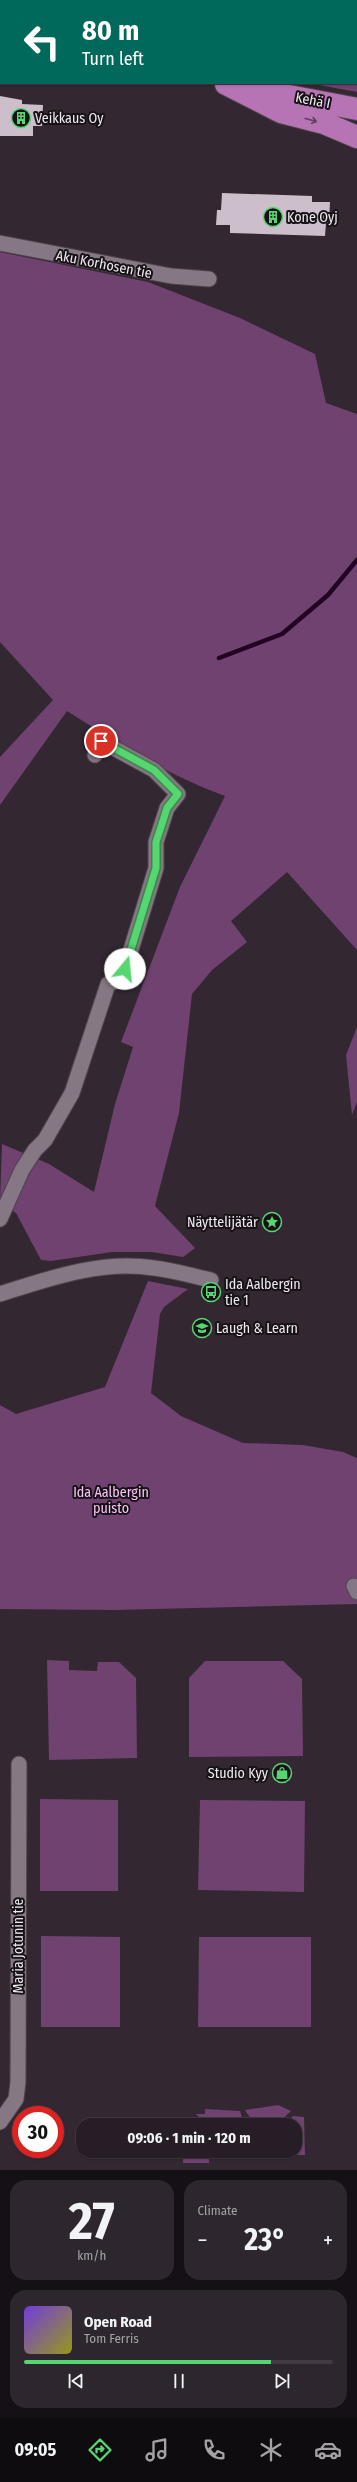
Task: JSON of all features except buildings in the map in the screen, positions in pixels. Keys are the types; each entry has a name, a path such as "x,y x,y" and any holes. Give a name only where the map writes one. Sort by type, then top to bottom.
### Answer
{"highway":[{"name":"Kehä I","path":"224,84 357,109"},
{"path":"224,84 281,112 324,123 357,137"}],"street":[{"name":"Aku Korhosen tie","path":"0,243 171,276 209,279"},
{"path":"0,1219 22,1170 35,1150 45,1140 72,1093 108,984 122,979 156,868 158,835 167,808 178,794 154,770 101,741 95,755"},
{"path":"0,1294 72,1272 110,1266 153,1268 211,1280"},
{"name":"Maria Jotunin tie","path":"0,2122 16,2099 18,2082 19,1764"}],"green space":[{"path":"313,84 357,84 357,92"},
{"path":"0,252 148,282 240,318 315,354 326,403 357,414 357,950 287,872 231,921 247,942 212,970 192,994 179,1113 155,1206 195,1248 183,1257 152,1252 112,1252 51,1261 41,1260 16,1213 0,1202 2,1144 49,1164 94,1192 115,1104 133,1047 121,1042 180,887 225,796 204,788 143,758 67,711 0,805 0,757 53,700 0,642"},
{"path":"357,1027 357,1102 352,1115 346,1055"},
{"name":"Ida Aalbergin puisto","path":"148,1281 188,1289 164,1307 160,1314 151,1393 181,1416 243,1443 303,1445 343,1452 357,1458 357,1604 113,1610 0,1609 0,1405 16,1414 105,1387"},
{"path":"47,1660 69,1661 69,1670 97,1671 98,1662 119,1662 136,1678 137,1758 49,1760"},
{"path":"205,1661 283,1661 302,1679 303,1756 189,1757 189,1678"},
{"path":"40,1799 118,1800 118,1891 40,1891"},
{"path":"200,1800 305,1801 304,1892 198,1890"},
{"path":"41,1936 120,1937 120,2027 41,2027"},
{"path":"199,1937 311,1937 311,2027 198,2027"},
{"path":"278,2105 291,2111 284,2118 251,2118 245,2110"},
{"path":"205,2109 240,2111 242,2117 200,2118 196,2114 205,2114"},
{"path":"293,2116 304,2117 305,2155 302,2155 302,2118 291,2118"},
{"path":"183,2158 209,2158 209,2163 183,2163"}],"waterway":[{"path":"219,658 282,634 328,595 357,560"}],"place":[{"name":"Veikkaus Oy","path":"21,118"},
{"name":"Kone Oyj","path":"273,217"},
{"name":"Näyttelijätär","path":"272,1222"},
{"name":"Ida Aalbergin tie 1","path":"211,1292"},
{"name":"Laugh & Learn","path":"202,1328"},
{"name":"Studio Kyy","path":"282,1773"}],"route":[{"path":"101,741 154,770 178,794 167,808 156,842 156,868 125,969"}]}
